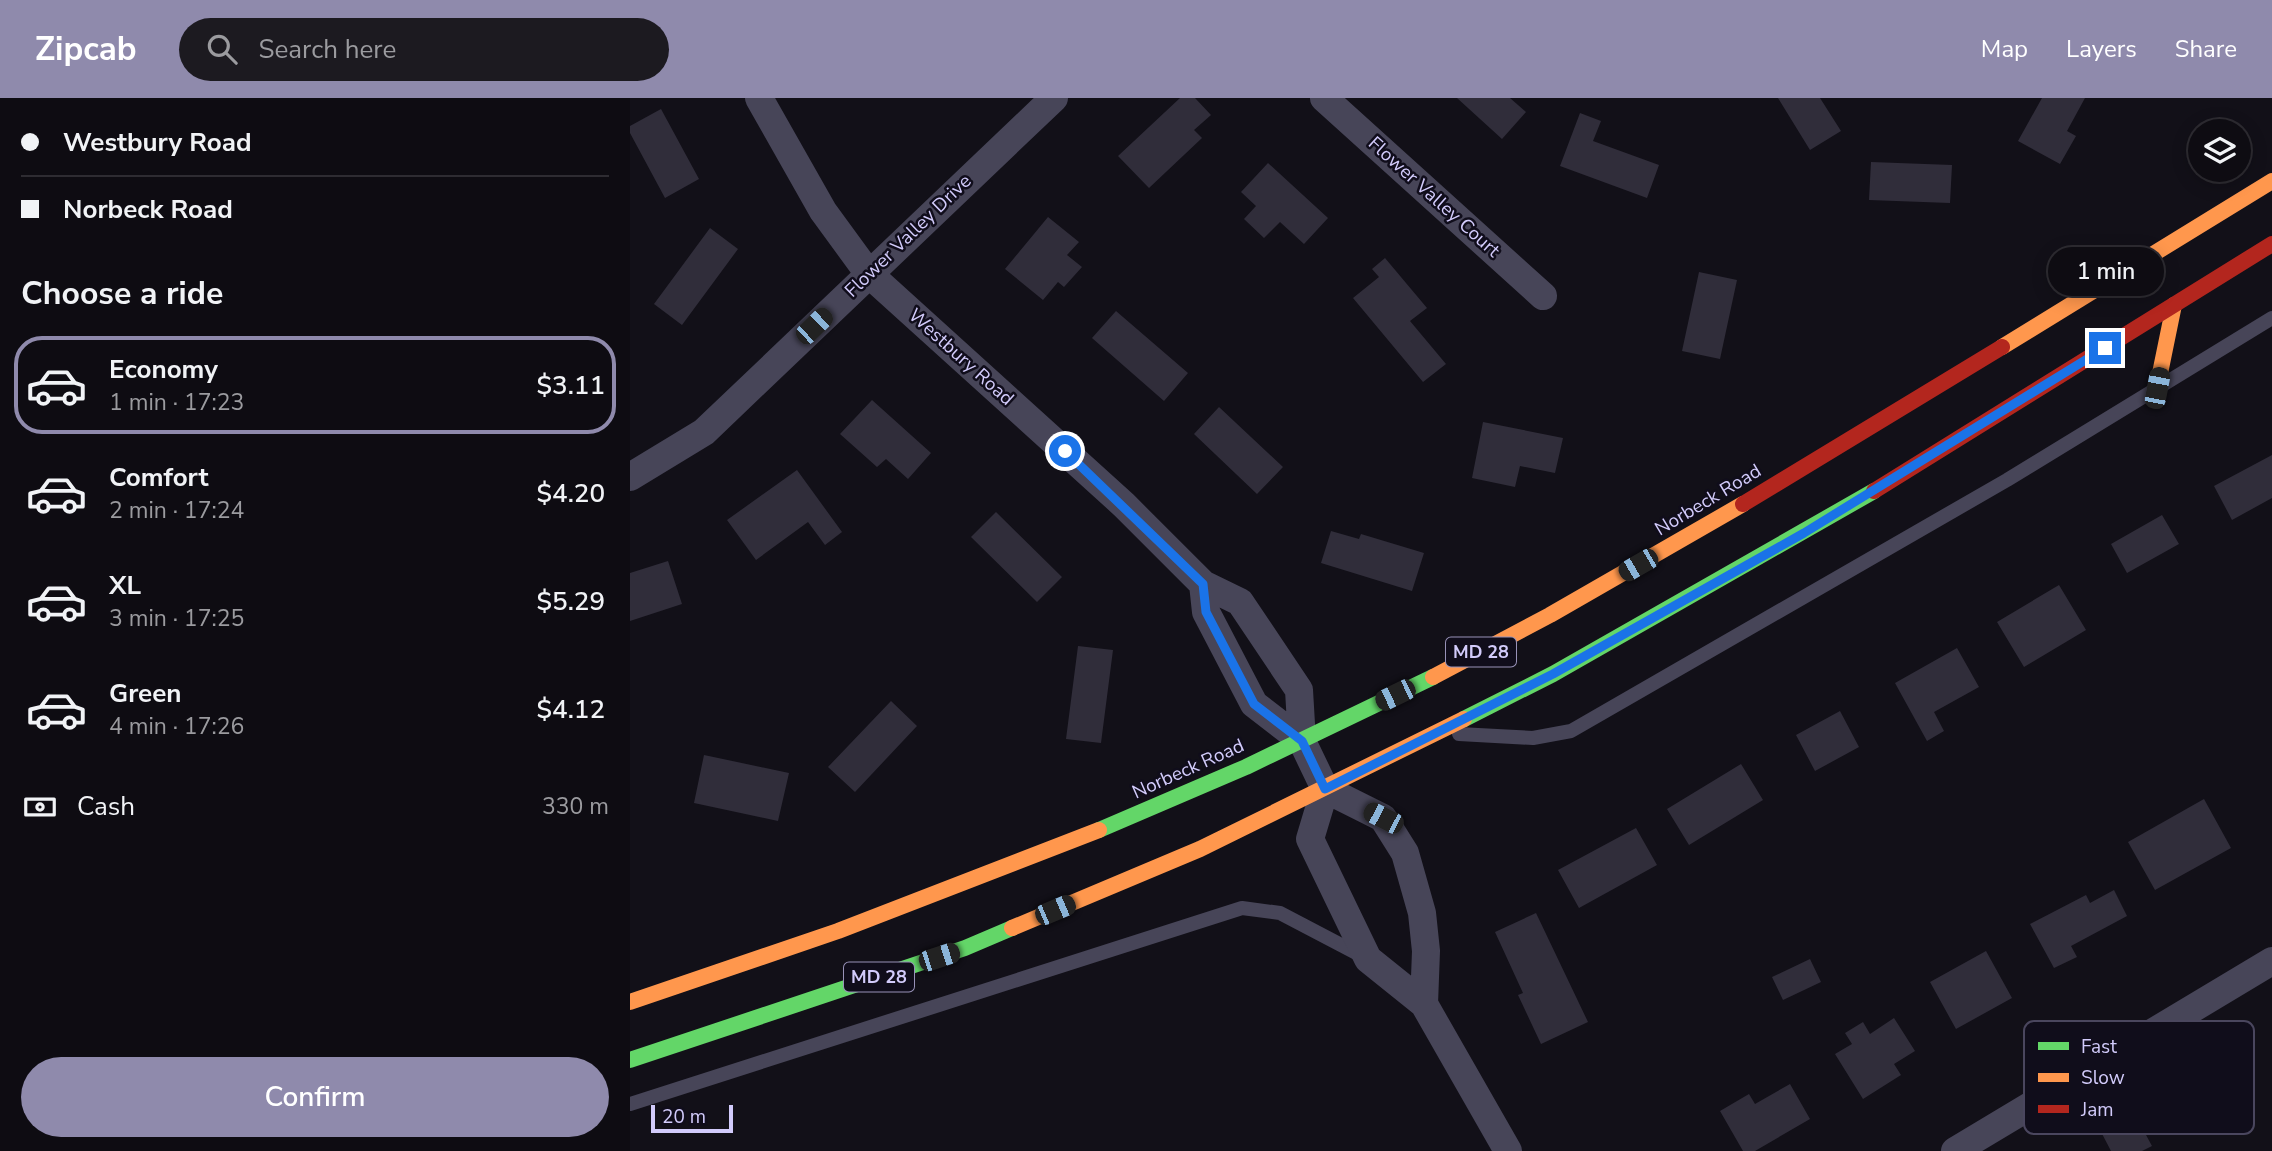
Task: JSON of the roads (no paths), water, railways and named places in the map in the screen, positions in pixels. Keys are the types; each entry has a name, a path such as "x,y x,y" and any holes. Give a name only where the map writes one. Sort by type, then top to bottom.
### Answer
{"main road":[{"name":"Norbeck Road","path":"630,1002 809,943 1090,836 1302,741 1532,625 1698,531 2272,181"},
{"name":"MD 28","path":"630,1060 965,948 1200,849 1325,789 1553,674 1827,520 2272,244"},
{"path":"2157,388 2174,305"}],"street":[{"name":"Westbury Road","path":"759,98 823,211 869,274 1124,505 1203,584 1240,602 1299,690 1302,741 1325,789"},
{"name":"Flower Valley Drive","path":"630,477 704,432 1054,98"},
{"name":"Flower Valley Court","path":"1324,98 1543,296"},
{"name":"Westbury Road","path":"1203,584 1206,612 1254,704 1302,741"},
{"path":"1424,1004 1426,951 1422,913 1405,853 1383,818 1325,789 1310,839 1368,959 1424,1004 1508,1151"},
{"path":"2172,1021 2272,961"},
{"path":"1955,1151 2024,1110"}],"lane":[{"path":"1436,733 1533,738 1572,732 2004,482 2272,318"},
{"path":"630,1104 1242,908 1280,913 1368,959"}]}
